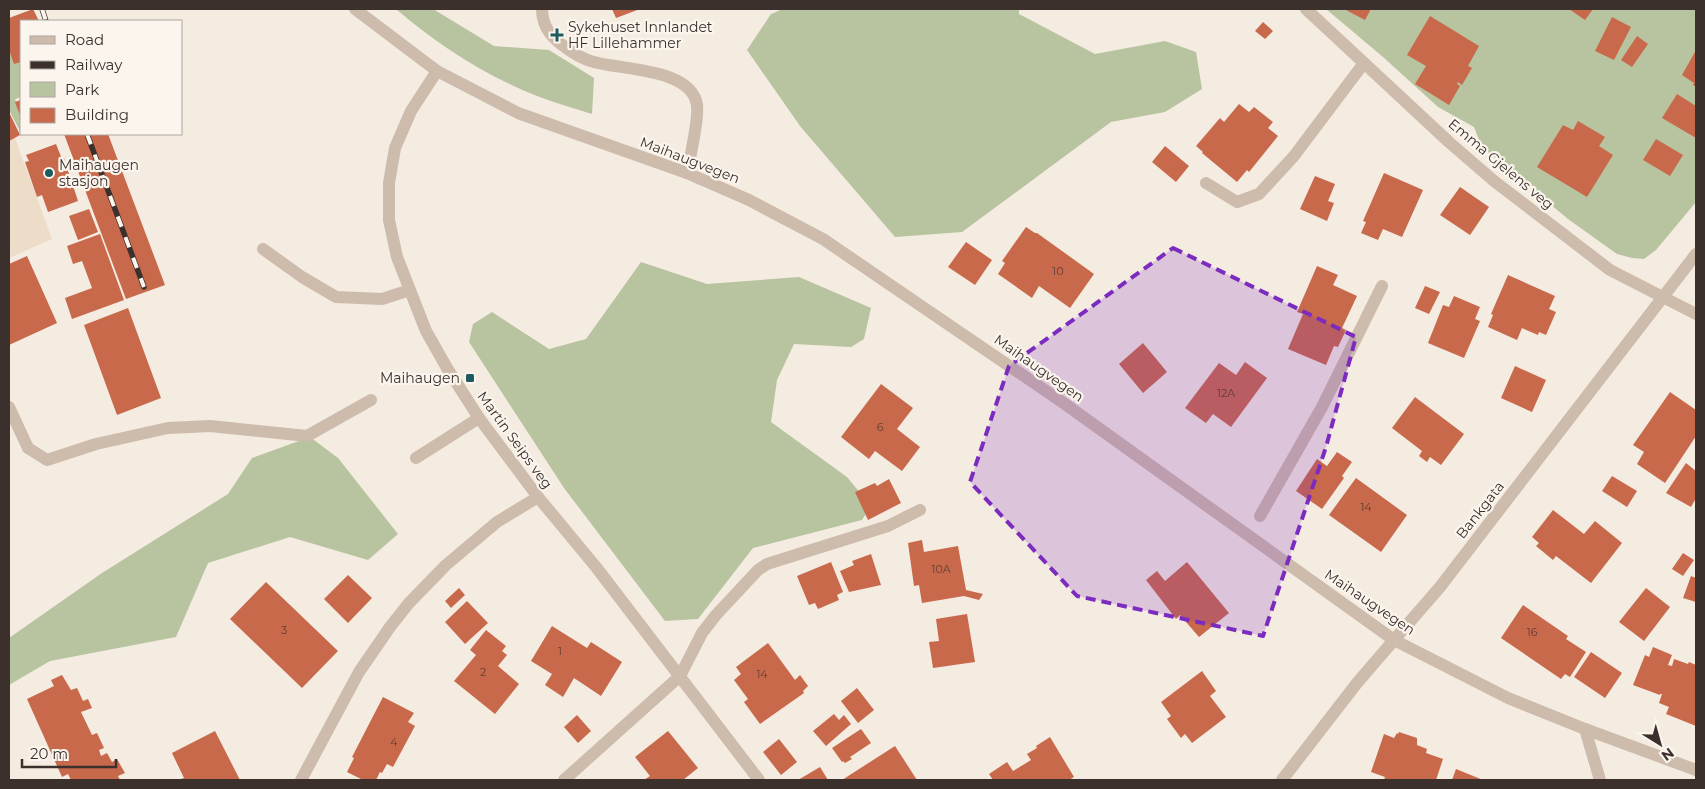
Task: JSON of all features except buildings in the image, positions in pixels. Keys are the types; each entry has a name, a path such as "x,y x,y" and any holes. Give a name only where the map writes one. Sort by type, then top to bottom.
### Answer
{"street":[{"name":"Maihaugvegen","path":"356,9 437,71 518,113 687,173 749,200 823,239 1065,404 1394,640 1508,698 1696,770"},
{"path":"542,9 542,18 551,37 576,55 594,62 664,74 679,80 692,94 697,105 687,173"},
{"name":"Emma Gjelens veg","path":"1306,9 1450,143 1494,181 1610,270 1696,314"},
{"path":"1206,182 1237,202 1259,194 1294,156 1364,63"},
{"name":"Martin Seips veg","path":"437,71 408,118 395,148 389,183 389,220 397,257 426,331 479,418 538,497 596,566 759,780"},
{"path":"263,249 336,297 382,299 410,290"},
{"name":"Bankgata","path":"1282,780 1351,690 1440,587 1696,254"},
{"path":"1260,516 1322,408 1382,286"},
{"path":"9,407 28,448 47,460 96,444 168,428 210,426 307,436 370,400"},
{"path":"416,458 479,418"},
{"path":"301,780 359,672 409,603 446,565 497,522 538,497"},
{"path":"564,780 680,676 702,633 758,570 767,564 888,526 920,510"},
{"path":"1585,729 1600,780"}],"highlighted area":[{"path":"1173,248 1356,337 1326,447 1263,636 1077,596 970,482 1009,366"}],"green space":[{"path":"396,9 433,9 494,46 549,50 594,78 592,114 537,96 499,79 446,47"},
{"path":"783,9 1019,9 1019,14 1095,54 1165,41 1196,52 1202,89 1165,112 1111,122 962,232 895,237 800,126 747,50 771,14"},
{"path":"1326,9 1696,9 1696,202 1656,250 1644,259 1617,254 1568,219 1482,147 1474,127 1438,107"},
{"path":"9,50 14,60 20,57 20,97 15,99 20,112 20,131 9,110"},
{"path":"641,262 707,284 799,277 871,308 864,339 851,347 794,344 777,380 771,422 847,477 871,506 862,520 753,548 698,619 665,621 564,488 469,342 473,324 492,312 549,349 586,339"},
{"path":"310,437 338,458 398,534 368,560 290,537 208,563 176,637 50,661 9,685 9,638 102,573 228,494 252,458"}],"shaded area":[{"path":"14,136 52,239 9,258 9,138"}],"railway":[{"path":"42,9 46,20"},
{"path":"87,135 144,287"}],"place":[{"name":"Sykehuset Innlandet HF Lillehammer","path":"557,35"},
{"name":"Maihaugen stasjon","path":"49,173"},
{"name":"Maihaugen","path":"470,378"}]}
